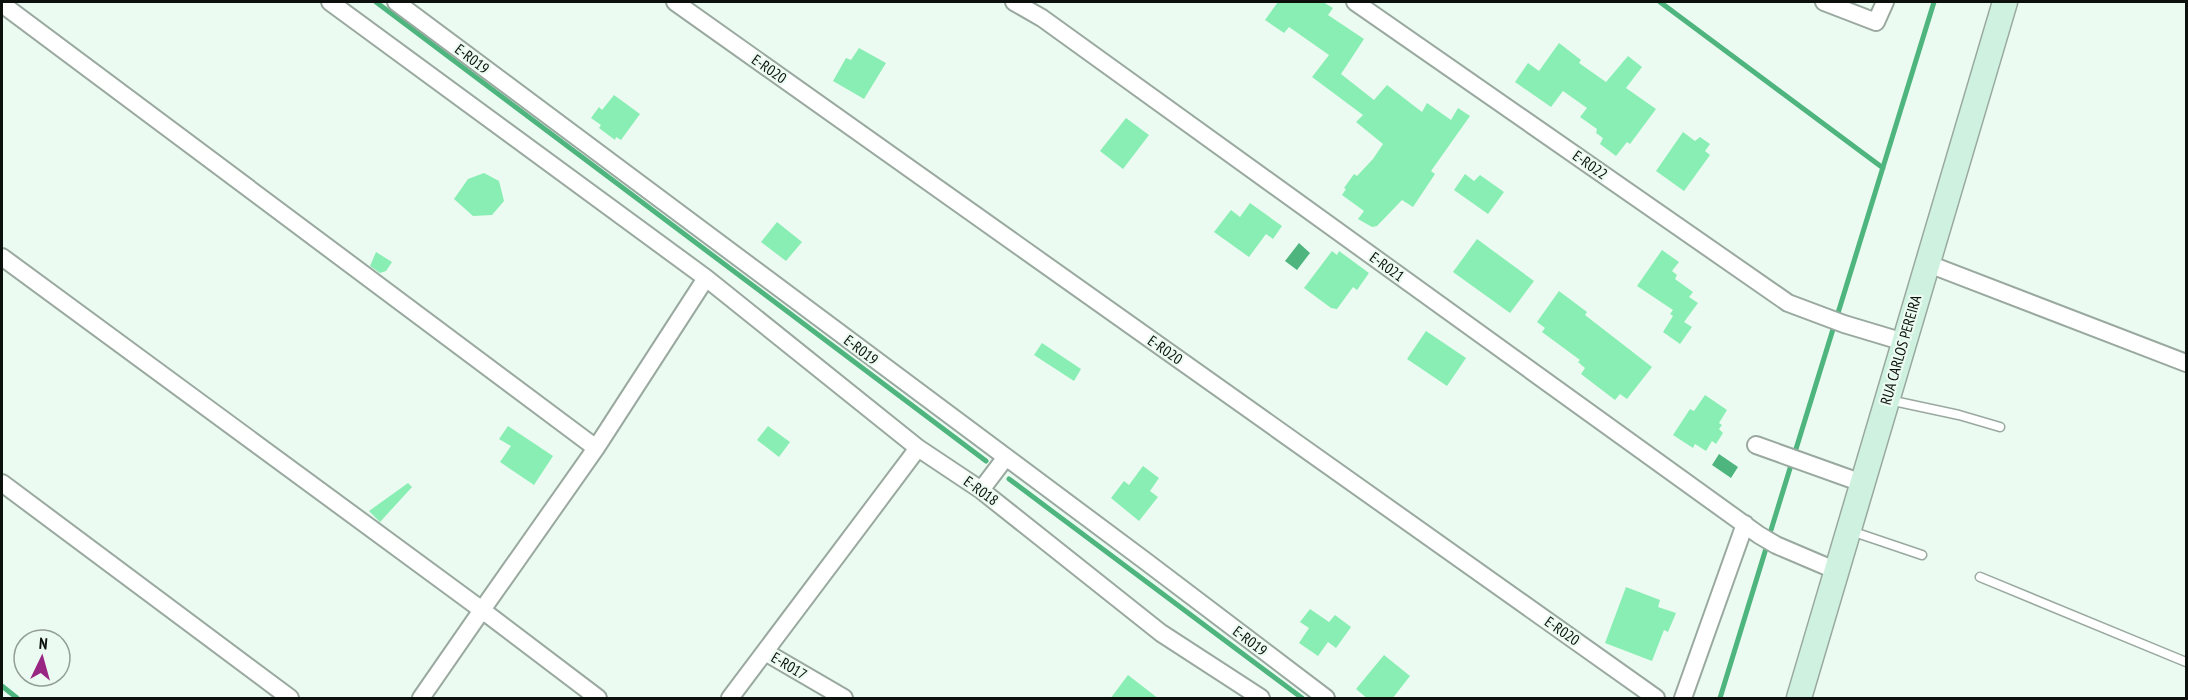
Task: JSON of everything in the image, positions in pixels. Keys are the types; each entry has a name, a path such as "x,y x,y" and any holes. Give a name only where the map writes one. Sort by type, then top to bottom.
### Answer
{"street":[{"name":"E-R018","path":"330,2 706,278 918,448 981,490 1161,633 1261,699"},
{"name":"E-R019","path":"396,2 1326,699"},
{"name":"E-R020","path":"675,2 1656,699"},
{"name":"E-R021","path":"1014,2 1051,25 1760,535 1776,545 1837,571"},
{"name":"E-R022","path":"1355,2 1788,303 1904,342"},
{"path":"1824,2 1876,22 1885,2"},
{"name":"RUA CARLOS PEREIRA","path":"1799,699 2005,2"},
{"path":"2,4 596,447"},
{"path":"2,257 482,610 598,699"},
{"path":"1926,263 2187,363"},
{"path":"421,699 596,447 706,278"},
{"path":"1756,445 1863,483"},
{"path":"730,699 918,448"},
{"path":"981,490 1006,458"},
{"path":"2,483 291,699"},
{"path":"1683,699 1745,524"},
{"name":"E-R017","path":"765,652 844,699"}],"lane":[{"path":"1887,400 2000,426"},
{"path":"1848,530 1922,555"},
{"path":"1980,577 2187,662"}],"shaded area":[{"path":"1299,243 1310,253 1297,270 1285,261"},
{"path":"1719,454 1738,467 1731,478 1712,465"}],"building":[{"path":"1278,2 1323,2 1333,8 1328,15 1364,39 1341,74 1374,100 1387,85 1422,112 1427,103 1451,120 1458,108 1470,116 1431,171 1435,174 1413,207 1402,200 1377,226 1372,227 1358,219 1364,211 1342,195 1354,174 1357,176 1383,144 1356,122 1363,115 1312,77 1329,55 1289,27 1284,33 1265,20"},
{"path":"1559,43 1581,60 1579,63 1606,82 1628,56 1642,67 1626,88 1656,109 1630,144 1627,142 1616,156 1600,144 1603,138 1596,133 1597,129 1580,117 1587,108 1563,91 1551,107 1515,82 1528,63 1539,71"},
{"path":"859,48 886,63 864,99 833,81 846,58 851,60"},
{"path":"614,95 640,114 621,140 616,137 615,140 599,128 601,125 591,118 599,107 602,110"},
{"path":"1126,118 1149,135 1123,169 1100,151"},
{"path":"1683,132 1695,141 1700,137 1710,144 1705,151 1710,155 1684,191 1656,171"},
{"path":"484,173 499,181 504,201 492,215 473,216 454,199 468,179"},
{"path":"1465,174 1474,181 1480,175 1504,192 1488,214 1454,190"},
{"path":"1250,203 1282,226 1273,239 1266,234 1249,257 1214,232 1231,210 1240,217"},
{"path":"777,222 802,242 786,261 761,242"},
{"path":"1477,239 1534,281 1510,313 1453,272"},
{"path":"1662,250 1679,262 1672,271 1677,275 1675,279 1693,292 1689,297 1698,303 1684,322 1692,327 1680,344 1663,332 1673,316 1670,314 1673,310 1637,286"},
{"path":"1332,251 1337,255 1339,251 1369,273 1357,290 1353,287 1337,309 1331,308 1304,288"},
{"path":"376,252 392,262 386,271 380,273 370,266"},
{"path":"1559,291 1587,312 1585,315 1652,367 1627,399 1620,394 1615,400 1581,374 1585,368 1578,362 1580,360 1542,332 1545,328 1537,322"},
{"path":"1426,331 1466,358 1447,386 1407,359"},
{"path":"1042,343 1081,369 1074,381 1034,355"},
{"path":"1705,395 1727,410 1719,423 1722,425 1719,429 1723,433 1716,444 1712,441 1706,451 1695,444 1693,448 1673,435 1690,409 1694,411"},
{"path":"508,426 553,456 534,485 500,462 511,446 499,439"},
{"path":"768,426 790,442 779,457 757,440"},
{"path":"1143,466 1159,478 1150,491 1158,497 1139,521 1111,498 1124,481 1129,485"},
{"path":"408,483 412,487 380,522 369,511"},
{"path":"1626,587 1660,600 1658,607 1676,613 1668,632 1664,630 1652,661 1605,643"},
{"path":"1310,609 1329,622 1335,615 1351,627 1336,648 1328,642 1318,656 1299,643 1309,628 1300,622"},
{"path":"1384,655 1410,676 1392,699 1368,699 1356,689"},
{"path":"1128,675 1159,699 1110,699"}],"waterway":[{"path":"376,2 986,461"},
{"path":"1660,2 1883,168"},
{"path":"1771,530 1934,2"},
{"path":"1009,479 1302,698"},
{"path":"1720,698 1768,542"},
{"path":"2,686 17,698"}]}
